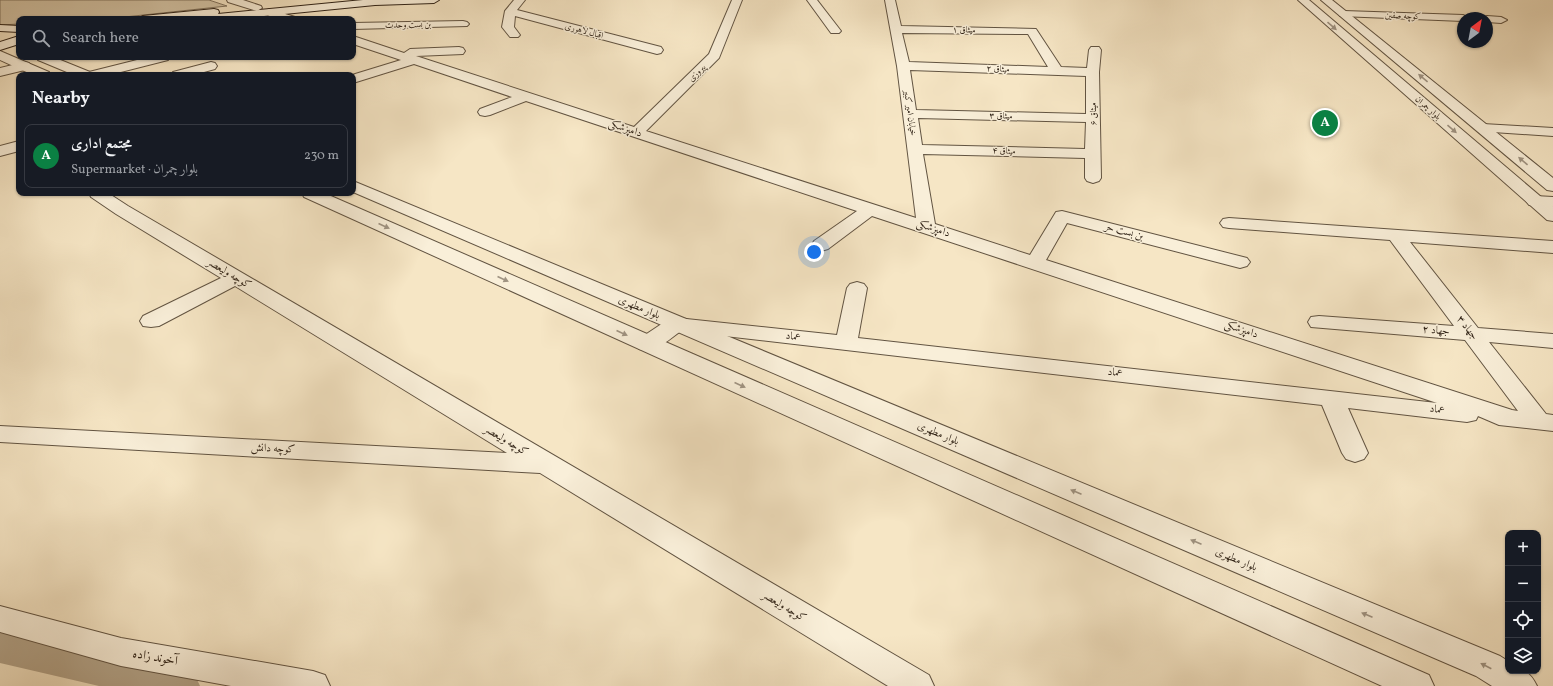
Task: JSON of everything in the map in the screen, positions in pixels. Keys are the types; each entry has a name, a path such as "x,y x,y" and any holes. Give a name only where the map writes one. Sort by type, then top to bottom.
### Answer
{"street":[{"path":"232,0 257,8"},
{"path":"174,16 336,0"},
{"path":"229,16 375,2 434,0"},
{"path":"514,35 508,27 510,11 520,0"},
{"name":"پیروزی","path":"637,132 715,55 738,0"},
{"path":"812,0 835,31"},
{"name":"خیابان امیر کبیر","path":"890,0 903,66 926,227"},
{"name":"بلوار چمران","path":"1303,0 1553,216"},
{"name":"بلوار چمران","path":"1326,0 1553,186"},
{"name":"اقبال لاهوری","path":"510,11 657,50"},
{"path":"269,12 281,16"},
{"name":"کوچه صفین","path":"1344,14 1457,18"},
{"path":"1493,19 1502,20"},
{"name":"بن بست وحدت","path":"356,26 463,24"},
{"path":"0,28 15,41"},
{"name":"میثاق ۱","path":"896,28 1032,31 1057,71"},
{"name":"دامپزشکی","path":"356,41 1512,419"},
{"name":"میثاق ۶","path":"1094,178 1093,72 1095,50"},
{"path":"356,78 405,57 459,51"},
{"path":"0,55 38,72"},
{"path":"49,60 78,72"},
{"path":"106,72 152,60"},
{"path":"0,72 25,66"},
{"path":"189,72 211,66"},
{"name":"میثاق ۲","path":"903,66 1093,72"},
{"path":"485,112 526,96"},
{"name":"میثاق ۳","path":"910,114 1093,118"},
{"path":"1483,128 1553,132"},
{"path":"0,137 16,145"},
{"path":"0,151 16,146"},
{"name":"میثاق ۴","path":"914,149 1094,154"},
{"name":"بلوار مطهری","path":"356,187 676,324 1488,666 1520,686"},
{"name":"کوچه ولیعصر","path":"102,196 122,210 917,686"},
{"path":"317,196 1417,686"},
{"path":"355,213 387,200"},
{"path":"1535,201 1553,202"},
{"path":"821,245 870,209"},
{"name":"بن بست حر","path":"1035,263 1062,216 1240,262"},
{"path":"1229,223 1553,247"},
{"name":"جهاد ۳","path":"1395,235 1471,334 1546,422"},
{"path":"151,321 236,278"},
{"path":"846,343 857,288"},
{"name":"جهاد ۲","path":"1319,322 1553,341"},
{"path":"647,344 676,324"},
{"name":"عماد","path":"676,324 1546,422"},
{"path":"1331,398 1355,453"},
{"name":"کوچه دانش","path":"0,434 546,464"},
{"name":"آخوند زاده","path":"0,619 121,652 313,686"},
{"path":"1339,652 1397,686"}],"shaded area":[{"path":"0,0 209,0 227,6 134,16 16,16 16,24 0,25"}],"waterway":[{"path":"0,646 179,686"}],"place":[{"name":"مجتمع اداری","path":"1325,123"}]}
